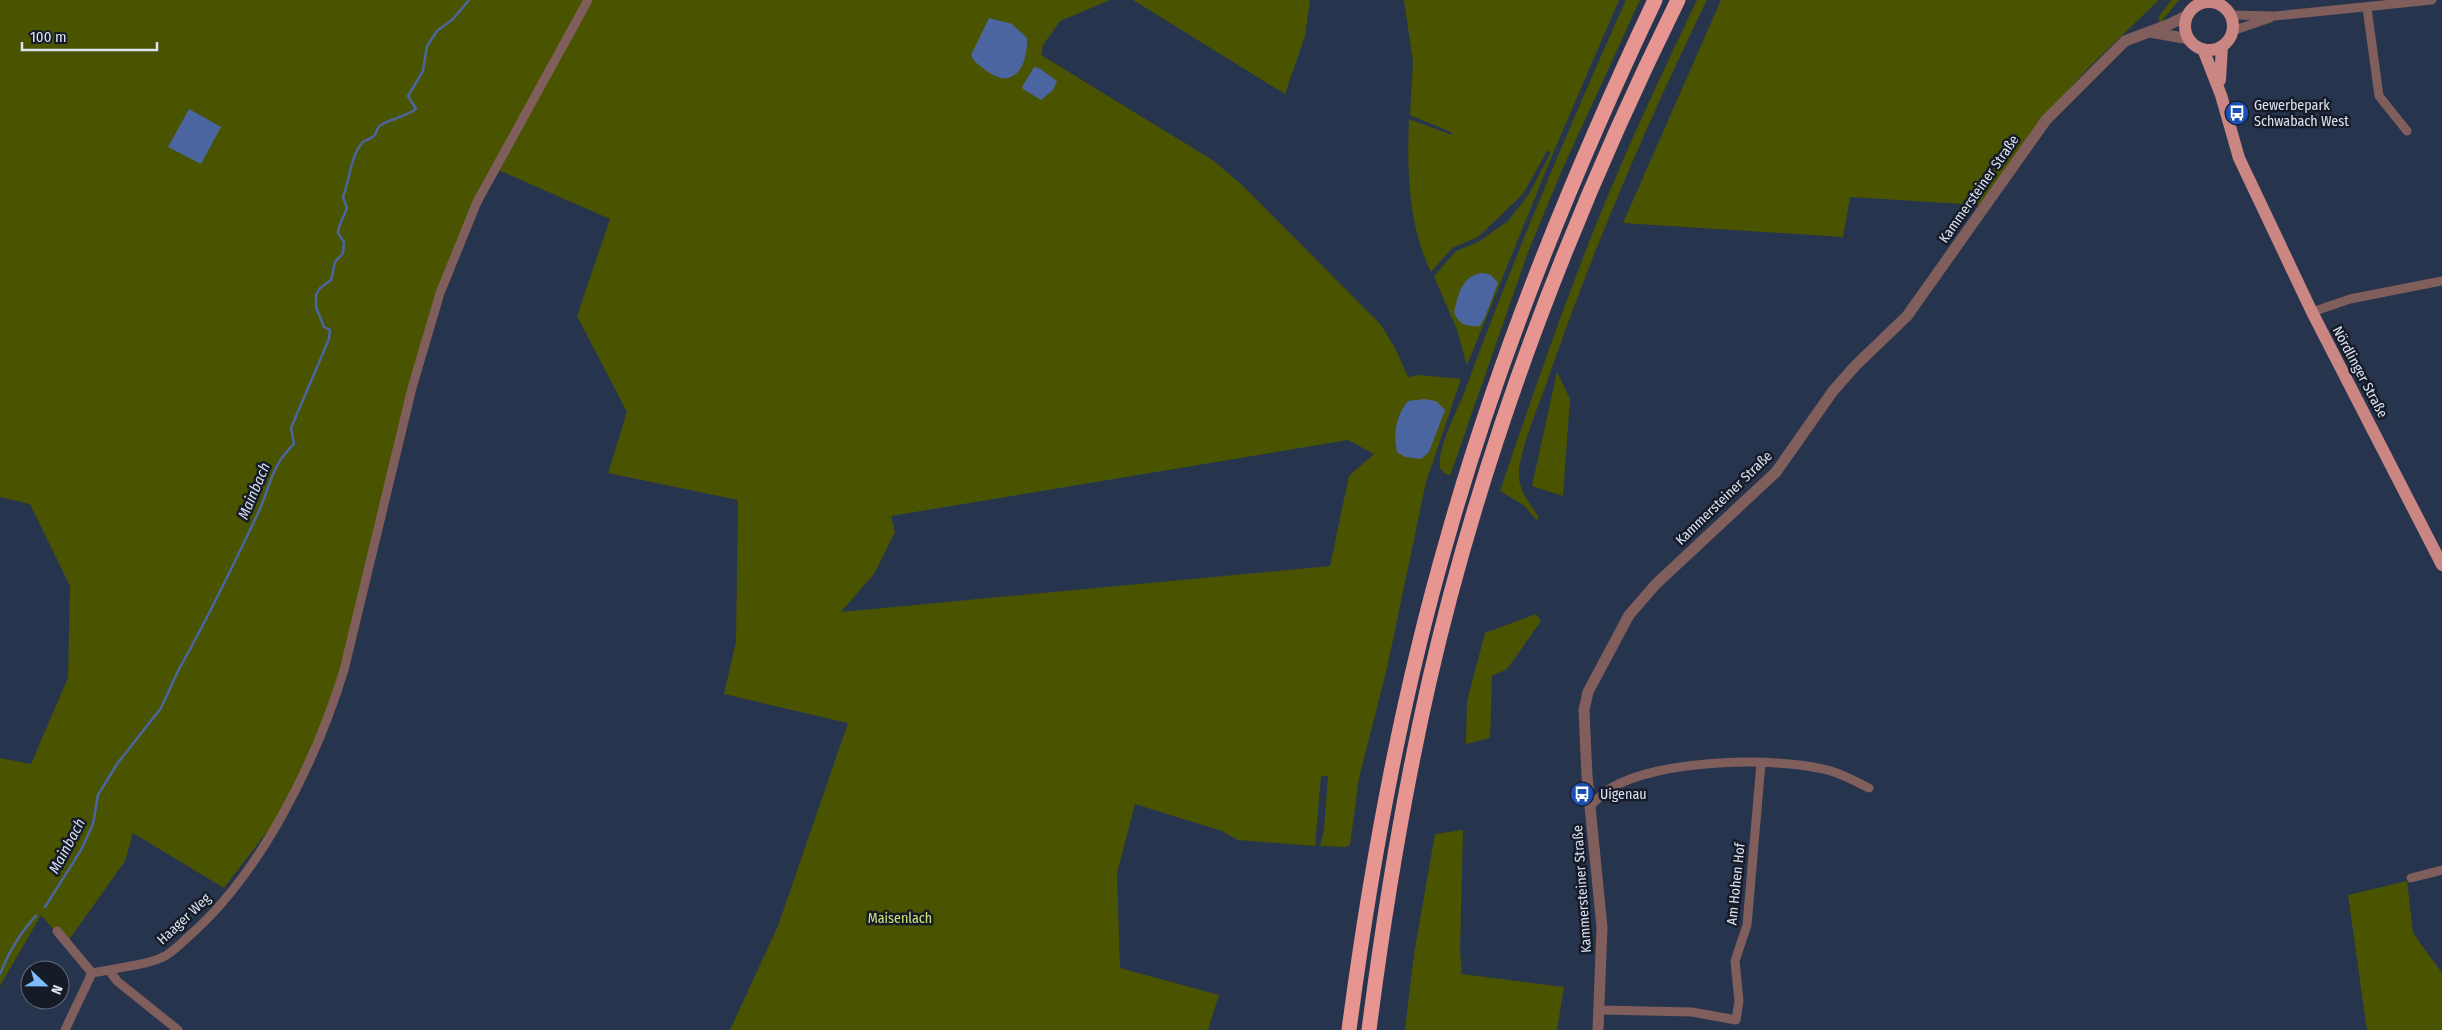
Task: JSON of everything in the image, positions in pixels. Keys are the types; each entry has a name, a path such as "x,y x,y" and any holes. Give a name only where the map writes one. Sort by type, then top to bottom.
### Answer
{"highway":[{"path":"1348,1030 1372,870 1392,765 1420,638 1449,532 1503,362 1526,300 1609,98 1655,0"},
{"path":"1369,1030 1383,922 1408,782 1432,672 1469,534 1520,373 1569,244 1616,134 1678,0"}],"main road":[{"path":"2216,2 2230,15 2232,32 2222,46 2219,70 2221,95 2203,49 2189,39 2186,27 2193,8 2201,4 2216,2"},
{"path":"2203,49 2222,46"},
{"name":"Nördlinger Straße","path":"2221,95 2239,158 2312,312 2442,565"}],"street":[{"name":"Haager Weg","path":"92,973 161,958 173,950 205,922 239,880 290,800 333,707 344,670 414,379 432,316 451,262 477,202 588,0"},
{"path":"2317,0 2318,11"},
{"path":"2230,15 2275,16 2432,0"},
{"name":"Kammersteiner Straße","path":"1598,1030 1602,927 1587,776 1584,710 1588,692 1610,650 1640,600 1776,472 1833,391 1855,366 1907,316 2046,120 2124,41 2149,31 2193,8"},
{"path":"2367,8 2379,96 2407,131"},
{"path":"2232,32 2275,16"},
{"path":"2149,31 2189,39"},
{"path":"2312,312 2350,299 2442,281"},
{"path":"1590,806 1610,788 1657,770 1712,764 1761,763 1804,765 1832,771 1869,788"},
{"name":"Am Hohen Hof","path":"1600,1010 1692,1012 1736,1020 1740,1001 1735,961 1748,925 1761,763"},
{"path":"2411,878 2442,870"},
{"path":"57,931 92,973 65,1030"},
{"path":"109,970 117,981 178,1030"}],"green space":[{"name":"Maisenlach","path":"0,0 1110,0 1060,21 1043,45 1041,55 1214,161 1242,185 1381,325 1395,348 1408,377 1418,375 1461,379 1426,482 1387,668 1359,778 1350,845 1346,847 1320,846 1324,829 1328,776 1321,776 1315,846 1238,840 1222,831 1135,804 1117,873 1120,968 1219,995 1208,1030 730,1030 778,926 848,723 724,694 736,642 738,500 608,473 627,412 577,316 610,219 494,168 464,224 422,352 337,695 286,807 224,888 133,833 125,861 66,944 41,915 0,986 0,758 31,764 68,678 70,586 30,504 0,497","holes":["1348,440 1374,454 1349,476 1330,566 841,612 874,574 895,532 891,516"]},
{"path":"1133,0 1310,0 1305,36 1285,94"},
{"path":"1404,0 1619,0 1554,151 1467,365 1457,330 1434,276 1456,251 1478,242 1508,221 1529,194 1551,152 1547,151 1523,194 1478,237 1452,248 1431,272 1423,254 1413,216 1408,158 1409,119 1452,135 1451,132 1410,115 1413,62"},
{"path":"1626,0 1640,0 1562,170 1528,252 1450,476 1440,468 1442,449 1448,430 1542,195"},
{"path":"1697,0 1707,0 1663,92 1623,184 1567,325 1527,438 1520,464 1519,480 1526,497 1539,518 1536,520 1525,506 1500,491 1561,315 1602,210 1636,131"},
{"path":"1721,0 2159,0 2089,67 2062,97 1979,205 1850,197 1843,237 1623,223"},
{"path":"2171,0 2179,0 2160,23 2158,18"},
{"path":"1557,372 1570,399 1563,496 1532,486"},
{"path":"1536,614 1541,621 1507,669 1492,676 1490,738 1466,744 1467,701 1485,633"},
{"path":"1463,830 1460,951 1462,974 1564,987 1557,1030 1405,1030 1414,954 1435,834"},
{"path":"2407,881 2413,933 2442,973 2442,1030 2367,1030 2348,895"}],"water":[{"path":"989,18 1012,24 1027,38 1027,48 1022,66 1011,77 995,76 978,65 971,55"},
{"path":"1034,67 1039,68 1057,81 1053,90 1041,100 1022,87"},
{"path":"189,109 221,127 201,164 168,147"},
{"path":"1483,273 1491,275 1498,283 1485,317 1480,326 1461,323 1454,313 1459,293 1470,277"},
{"path":"1424,399 1436,401 1445,410 1429,452 1421,459 1405,457 1397,452 1396,425 1408,401"}],"waterway":[{"name":"Mainbach","path":"45,907 81,850 93,824 98,795 117,764 161,708 240,551 259,511 276,468 286,452 294,444 291,428 329,339 330,330 324,327 316,307 316,295 320,288 331,280 335,262 343,253 344,242 338,233 347,208 343,197 355,155 362,143 374,136 380,126 416,109 408,96 423,71 427,46 437,31 453,19 469,0"},
{"name":"Mainbach","path":"0,974 15,943 36,916"}],"place":[{"name":"Gewerbepark Schwabach West","path":"2237,113"},
{"name":"Uigenau","path":"1582,794"}]}
